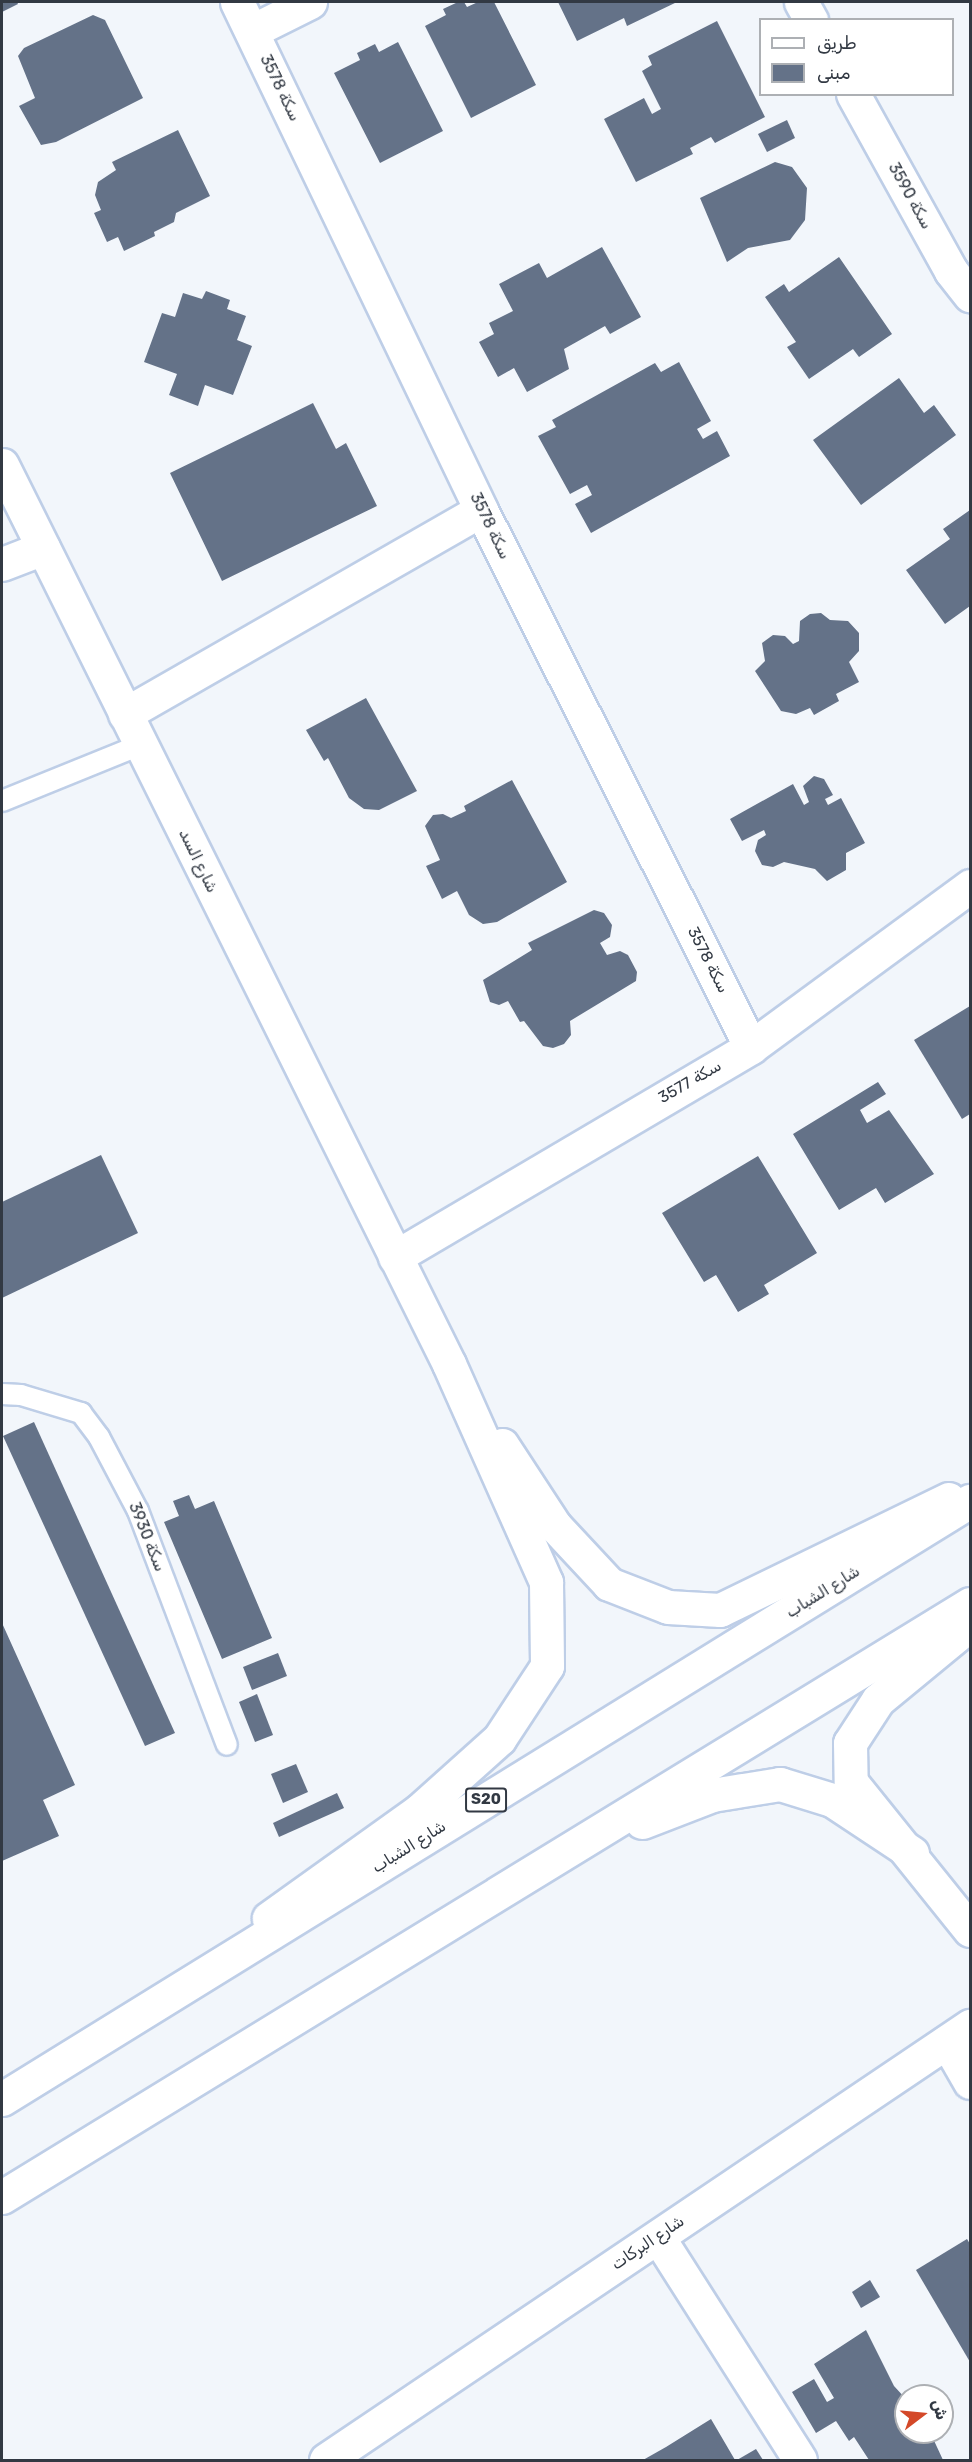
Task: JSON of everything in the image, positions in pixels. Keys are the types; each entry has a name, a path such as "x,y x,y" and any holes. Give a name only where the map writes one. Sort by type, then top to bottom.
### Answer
{"street":[{"name":"سكة 3578","path":"237,2 481,510 751,1047"},
{"path":"252,31 310,2"},
{"path":"801,2 810,18"},
{"name":"سكة 3590","path":"854,96 964,274"},
{"name":"شارع السد","path":"2,465 449,1364"},
{"path":"125,714 481,510"},
{"path":"2,564 43,548"},
{"name":"سكة 3577","path":"395,1257 751,1047 970,886"},
{"path":"449,1364 555,1526 609,1584 668,1606 720,1610 970,1488"},
{"path":"127,2020 420,1810 500,1739 546,1666 546,1582 449,1364"},
{"name":"شارع الشباب","path":"2,2099 970,1501"},
{"path":"2,2197 970,1604"},
{"path":"970,1623 878,1700 850,1743 851,1782 912,1853 970,1930"},
{"path":"542,1866 712,1795 780,1784 832,1800 912,1853"},
{"path":"959,2034 970,2082"},
{"name":"شارع البركات","path":"326,2460 959,2034"},
{"path":"658,2237 800,2460"}],"lane":[{"path":"2,801 140,745"},
{"name":"سكة 3930","path":"2,1394 21,1395 81,1413 99,1437 138,1511 227,1745"}],"building":[{"path":"2,2 17,2 18,4 2,12"},
{"path":"458,2 464,2 467,7 478,2 494,2 536,85 471,118 425,26 446,15 443,9"},
{"path":"558,2 677,2 627,26 624,18 577,41"},
{"path":"93,15 105,20 143,98 56,142 41,145 19,106 35,98 18,56 24,48"},
{"path":"717,21 765,117 715,143 711,137 690,148 693,154 636,182 604,119 644,98 652,114 661,109 642,71 652,65 648,56"},
{"path":"398,42 443,131 380,163 334,73 360,60 357,53 375,44 379,52"},
{"path":"787,120 795,138 767,152 758,134"},
{"path":"178,130 210,196 176,213 174,222 154,232 155,236 124,251 118,237 107,242 94,213 101,210 95,195 98,182 116,170 112,162"},
{"path":"775,162 792,167 807,188 805,220 790,240 748,248 727,262 700,198"},
{"path":"602,247 641,317 610,334 605,326 564,349 569,369 527,392 514,368 498,377 479,342 494,334 489,323 513,311 499,284 539,263 547,278"},
{"path":"839,257 892,334 859,357 853,349 809,379 787,347 796,342 765,297 784,284 789,292"},
{"path":"206,291 230,300 227,309 246,316 237,340 252,346 233,395 205,385 198,406 169,395 177,374 144,362 162,313 175,317 183,293 202,299"},
{"path":"679,362 711,421 697,429 703,439 717,431 730,456 591,533 575,504 592,495 587,485 570,494 538,436 556,427 552,420 655,363 661,372"},
{"path":"899,378 924,413 934,405 956,435 861,505 813,440"},
{"path":"313,403 336,449 346,443 377,506 222,581 170,473"},
{"path":"970,510 970,606 945,624 906,570 950,539 943,529"},
{"path":"821,613 830,620 848,621 859,633 859,651 849,662 859,682 836,694 839,701 814,715 810,708 796,714 781,711 755,671 765,661 762,643 773,635 785,636 793,644 799,641 800,621 810,614"},
{"path":"366,698 417,791 379,810 364,809 349,798 328,758 324,761 306,730"},
{"path":"814,776 824,779 833,795 825,799 828,805 841,798 865,843 846,853 846,870 827,881 815,869 784,862 773,867 762,865 755,851 758,840 766,835 764,830 742,841 730,819 793,784 804,805 809,802 803,786"},
{"path":"512,780 567,882 497,922 483,924 469,915 457,891 442,899 426,866 440,860 425,826 433,815 443,814 451,818 466,811 464,806"},
{"path":"594,910 604,913 612,925 610,937 600,943 607,955 620,951 628,955 637,972 636,981 570,1021 571,1035 564,1044 553,1048 543,1046 524,1021 520,1022 508,1001 499,1005 490,1002 483,980 532,950 528,943"},
{"path":"970,1006 970,1114 962,1119 914,1040"},
{"path":"878,1082 886,1094 860,1110 867,1123 889,1110 934,1174 885,1203 876,1188 839,1210 793,1134"},
{"path":"101,1155 138,1233 2,1298 2,1202"},
{"path":"758,1156 817,1253 764,1285 769,1294 738,1312 716,1275 704,1282 662,1213"},
{"path":"34,1422 175,1733 145,1746 3,1436"},
{"path":"189,1495 195,1509 214,1501 272,1638 222,1659 164,1522 179,1516 173,1501"},
{"path":"2,1623 75,1785 43,1800 59,1836 2,1861"},
{"path":"278,1653 287,1676 252,1690 243,1667"},
{"path":"257,1694 273,1735 255,1742 239,1702"},
{"path":"296,1764 308,1792 283,1803 271,1774"},
{"path":"337,1793 344,1808 279,1837 273,1823"},
{"path":"967,2239 970,2244 970,2362 916,2270"},
{"path":"870,2280 880,2297 861,2308 852,2292"},
{"path":"866,2330 894,2386 894,2444 936,2444 943,2460 869,2460 854,2437 849,2441 836,2421 816,2433 792,2392 814,2379 827,2402 834,2398 814,2364"},
{"path":"711,2419 735,2460 643,2460 666,2447"},
{"path":"756,2449 763,2460 737,2460"}]}
